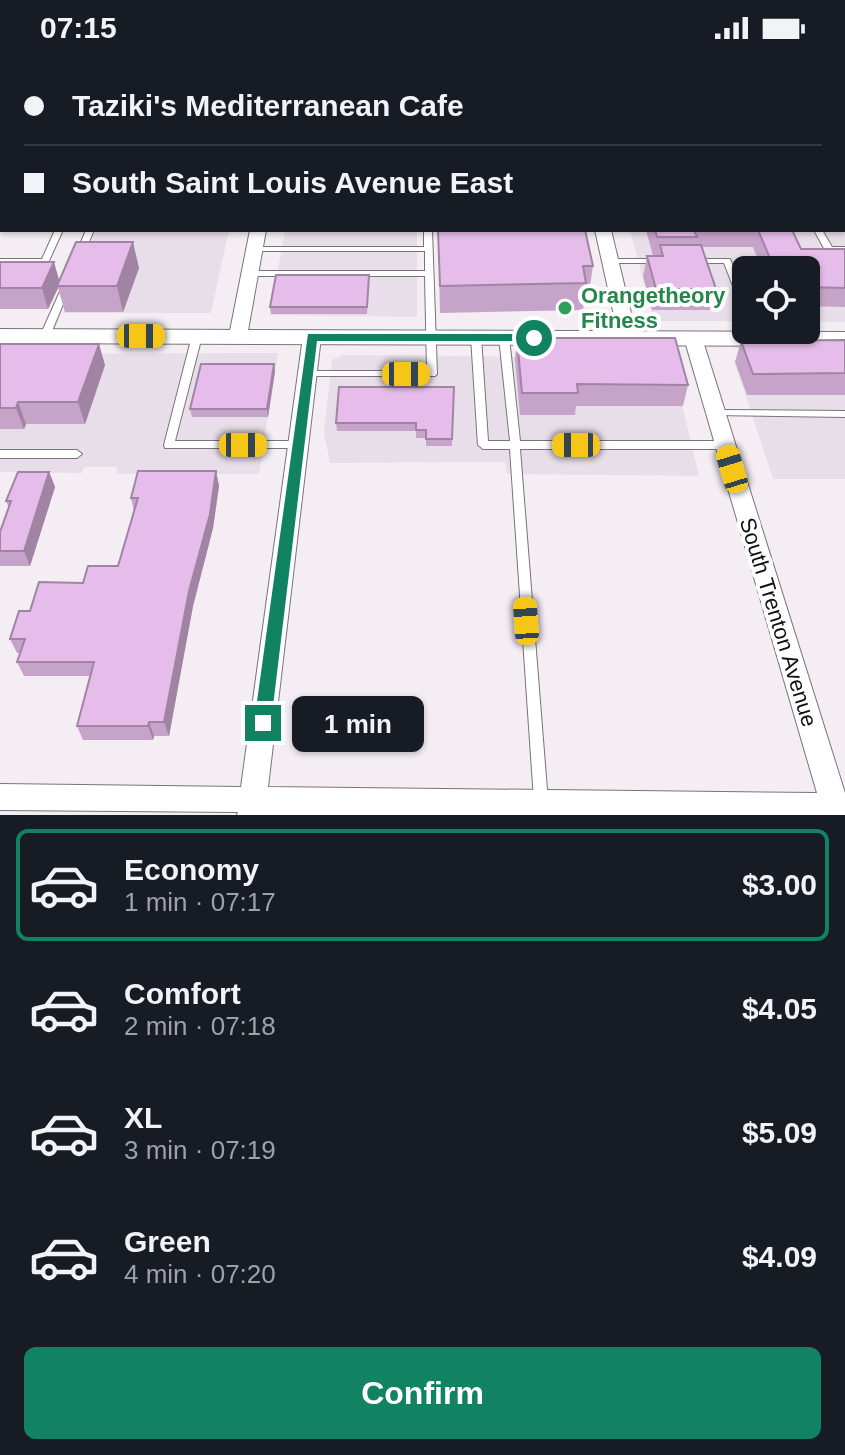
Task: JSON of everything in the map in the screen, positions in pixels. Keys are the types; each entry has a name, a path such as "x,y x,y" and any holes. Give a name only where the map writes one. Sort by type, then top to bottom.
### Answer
{"street":[{"path":"238,336 258,232"},
{"path":"602,245 628,338"},
{"path":"0,336 693,338 732,336"},
{"path":"252,807 312,337"},
{"name":"South Trenton Avenue","path":"693,338 839,809"},
{"path":"820,338 845,339"},
{"path":"0,797 252,807 839,809"}],"lane":[{"path":"0,261 45,261 58,232"},
{"path":"77,261 89,232"},
{"path":"308,374 432,374 428,232"},
{"path":"819,232 829,250 845,249"},
{"path":"255,249 428,247 443,244"},
{"path":"602,245 666,261"},
{"path":"681,261 727,261 732,274"},
{"path":"250,273 429,274"},
{"path":"45,336 71,275"},
{"path":"197,336 169,445 299,445"},
{"path":"476,337 483,445 725,445"},
{"path":"504,337 542,809"},
{"path":"716,413 845,414"},
{"path":"0,454 77,454"}],"shaded area":[{"path":"95,232 229,232 211,313 63,313"},
{"path":"285,232 417,232 417,317 270,315"},
{"path":"631,232 845,232 845,322 820,322 820,256 732,256 732,321 654,321"},
{"path":"278,353 259,474 116,474 117,467 84,467 82,473 0,472 0,354"},
{"path":"343,355 671,358 699,476 507,474 505,462 330,463 324,433 332,360"},
{"path":"734,360 845,360 845,479 773,479"}],"building":[{"path":"438,232 585,232 593,266 583,266 586,283 440,286"},
{"path":"656,232 695,232 697,237 657,237"},
{"path":"759,232 793,232 801,249 845,249 845,288 820,287 820,256 769,256"},
{"path":"76,242 133,242 117,286 57,286"},
{"path":"660,245 701,245 716,289 656,289 647,256 663,256"},
{"path":"0,262 54,262 42,288 0,288"},
{"path":"276,275 369,275 367,307 270,307"},
{"path":"517,338 675,338 688,385 577,384 578,393 522,393"},
{"path":"820,340 845,340 845,373 753,374 742,344 820,344"},
{"path":"0,344 99,344 78,402 18,402 16,408 0,408"},
{"path":"201,364 274,364 267,409 190,409"},
{"path":"339,387 454,387 452,439 426,439 426,430 416,430 416,423 336,423"},
{"path":"138,471 216,471 210,514 189,591 164,722 149,722 148,726 77,726 94,662 17,662 25,639 10,639 19,611 30,611 39,582 83,583 88,566 118,566 138,498 131,498"},
{"path":"18,472 49,472 24,551 0,551 0,532 11,501 6,501"}],"place":[{"name":"Orangetheory Fitness","path":"565,308"}],"route":[{"path":"263,723 312,337 534,338"}]}
